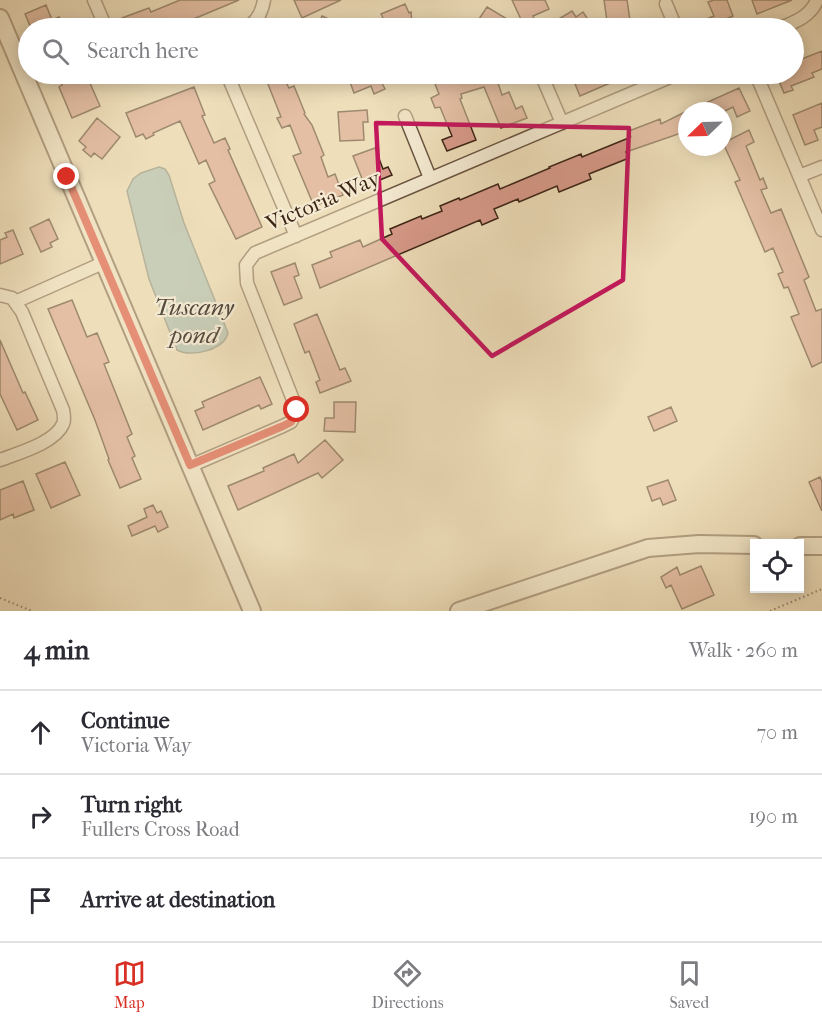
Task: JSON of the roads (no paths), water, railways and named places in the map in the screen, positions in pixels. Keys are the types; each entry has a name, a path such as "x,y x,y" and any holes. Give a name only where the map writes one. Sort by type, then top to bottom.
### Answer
{"street":[{"path":"94,0 102,18"},
{"path":"257,18 262,11 264,0"},
{"path":"801,18 814,8 817,0"},
{"path":"666,4 672,18"},
{"path":"0,18 18,61"},
{"path":"28,84 252,611"},
{"path":"231,84 296,236"},
{"path":"545,84 562,123"},
{"name":"Victoria Way","path":"190,465 291,422 297,410 247,283 246,265 255,253 654,84"},
{"path":"760,84 822,230"},
{"path":"405,116 430,177"},
{"path":"799,176 822,167"},
{"path":"15,302 103,263"},
{"path":"0,295 12,298 22,312 63,410 64,422 59,431 46,441 0,460"},
{"path":"459,611 648,548 699,544 750,545"},
{"path":"804,546 822,546"}],"water":[{"name":"Tuscany pond","path":"159,167 165,169 169,175 184,223 228,333 225,339 214,348 198,353 177,350 149,279 127,191 133,179 141,173"}]}
